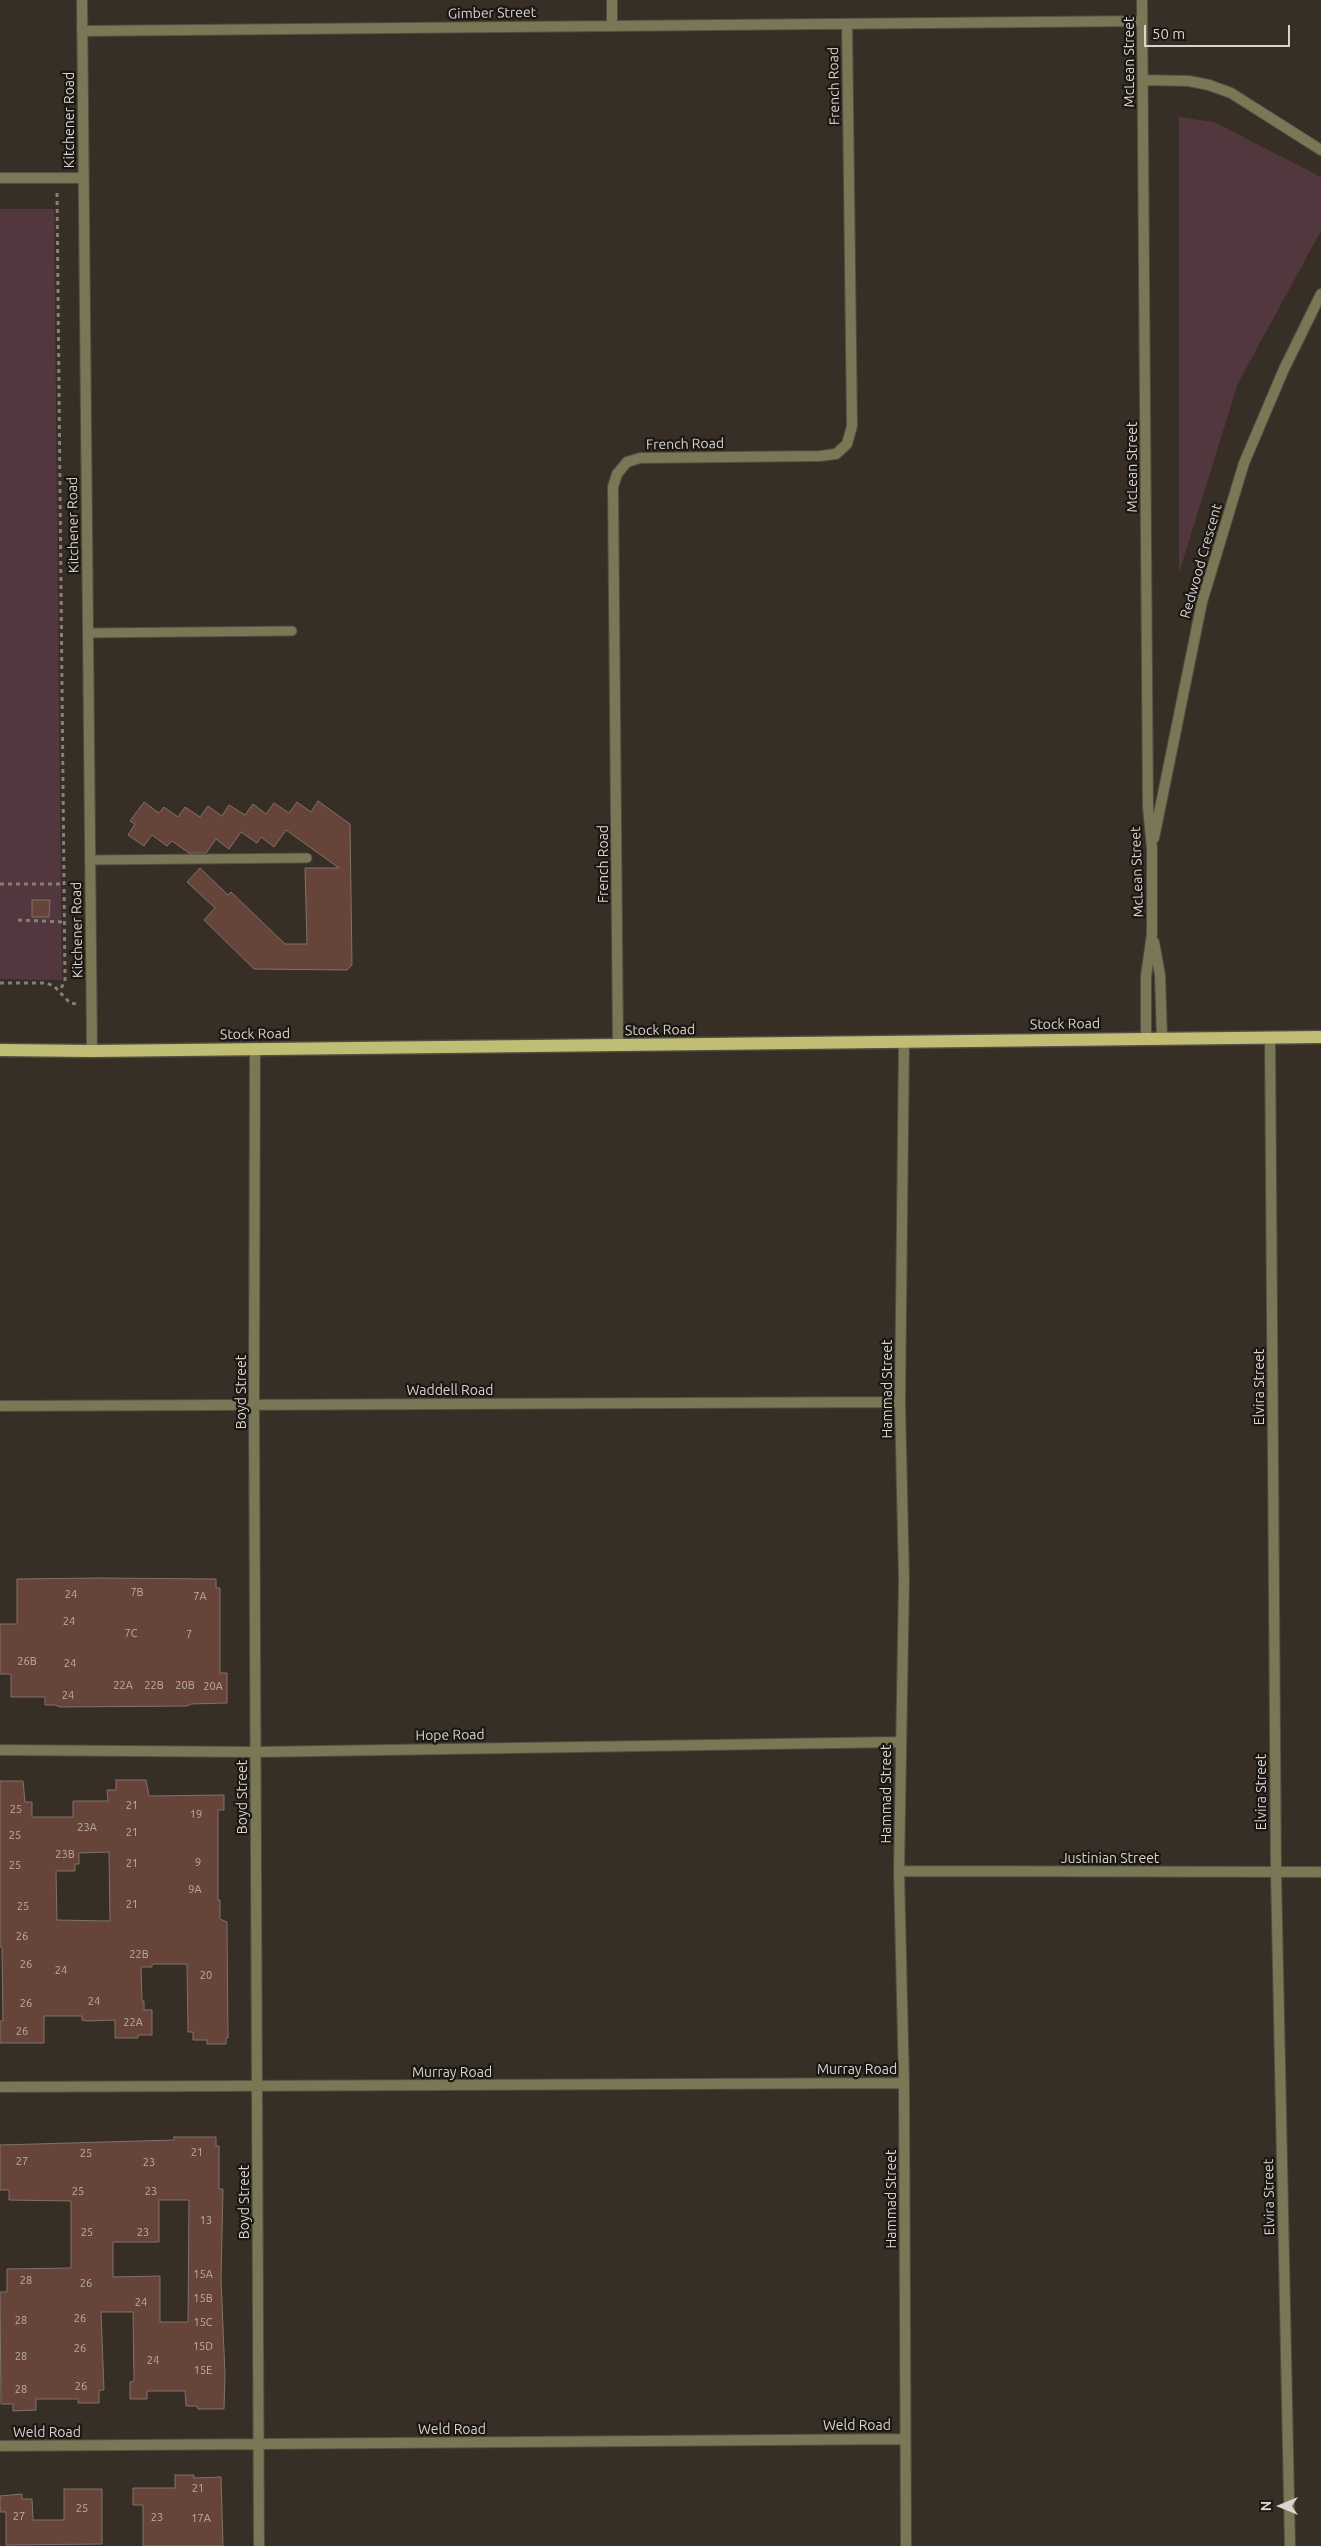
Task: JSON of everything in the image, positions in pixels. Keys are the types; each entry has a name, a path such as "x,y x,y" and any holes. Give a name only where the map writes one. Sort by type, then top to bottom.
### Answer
{"main road":[{"name":"Stock Road","path":"0,1050 92,1051 1321,1037"}],"street":[{"name":"Kitchener Road","path":"82,0 92,1051"},
{"path":"612,0 612,26"},
{"name":"McLean Street","path":"1142,0 1148,797 1152,849 1152,934 1146,976 1146,1038"},
{"name":"Gimber Street","path":"82,31 1142,21"},
{"name":"French Road","path":"618,1045 613,487 617,474 627,462 640,458 820,456 836,454 847,444 852,426 847,24"},
{"path":"1143,80 1189,81 1209,85 1231,93 1321,150"},
{"path":"0,178 83,178"},
{"name":"Redwood Crescent","path":"1152,849 1202,602 1241,472 1284,369 1321,294"},
{"name":"McLean Street","path":"1152,934 1160,975 1162,1038"},
{"name":"Elvira Street","path":"1270,1037 1276,1872 1290,2546"},
{"name":"Hammad Street","path":"904,1042 900,1402 904,1580 899,1871 904,2083 904,2439 906,2546"},
{"name":"Boyd Street","path":"256,1048 254,1404 259,2546"},
{"name":"Waddell Road","path":"0,1406 900,1402"},
{"name":"Hope Road","path":"0,1750 256,1752 900,1742"},
{"name":"Justinian Street","path":"899,1871 1321,1872"},
{"name":"Murray Road","path":"0,2087 904,2083"},
{"name":"Weld Road","path":"0,2446 904,2439"}],"lane":[{"path":"88,634 292,631"},
{"path":"90,860 307,858"}],"path":[{"path":"57,192 65,982 59,991"},
{"path":"0,884 64,884"},
{"path":"18,920 64,922"},
{"path":"0,983 46,984 59,991 70,1002 77,1004"}],"shaded area":[{"path":"1179,117 1214,122 1321,177 1321,231 1238,383 1179,573"},
{"path":"0,209 54,209 62,980 0,979"}],"building":[{"path":"318,801 350,824 352,965 347,970 254,969 204,920 215,908 187,882 200,868 228,895 231,892 285,944 307,944 305,868 339,868 286,830 274,847 261,837 257,843 241,832 229,849 216,839 206,853 189,853 172,841 167,846 152,835 144,846 128,835 135,824 130,821 144,802 159,813 164,807 178,817 185,807 200,817 208,806 222,816 229,805 245,815 253,804 266,814 274,803 289,813 297,802 311,812"},
{"path":"32,900 50,900 49,917 32,917"},
{"path":"17,1579 216,1579 216,1588 220,1588 220,1673 227,1673 227,1703 191,1704 187,1706 60,1707 45,1705 45,1697 11,1697 11,1674 0,1674 0,1624 17,1624"},
{"path":"116,1780 146,1780 149,1796 224,1795 224,1810 218,1810 218,1900 220,1900 220,1919 227,1922 228,2038 226,2038 226,2044 207,2044 207,2040 193,2040 193,2032 188,2032 187,1964 152,1964 152,1967 141,1967 142,2001 144,2001 144,2010 152,2010 152,2035 138,2035 138,2038 115,2038 115,2020 88,2021 82,2020 82,2016 44,2016 44,2043 0,2043 0,2021 3,2021 2,1947 0,1947 0,1781 23,1781 25,1802 32,1802 32,1817 73,1817 73,1801 108,1801 107,1790 116,1790","holes":["109,1852 110,1921 57,1920 56,1871 75,1871 75,1864 79,1864 79,1853"]},
{"path":"174,2137 216,2137 216,2146 219,2146 219,2189 223,2189 221,2279 225,2375 224,2409 198,2409 197,2406 186,2406 185,2391 147,2391 147,2399 130,2399 130,2382 134,2381 133,2312 101,2312 104,2390 99,2390 99,2403 78,2403 78,2399 36,2399 36,2410 13,2411 13,2404 1,2404 0,2292 7,2292 7,2269 71,2268 71,2201 9,2200 9,2190 0,2190 0,2145 174,2140","holes":["159,2200 189,2200 188,2322 160,2322 160,2276 113,2277 113,2242 159,2242"]},
{"path":"175,2475 194,2475 194,2478 221,2477 223,2546 143,2546 143,2505 133,2505 133,2488 175,2488"},
{"path":"64,2489 102,2489 102,2544 6,2545 6,2512 0,2512 0,2496 22,2494 22,2499 32,2499 33,2520 64,2520"}]}
